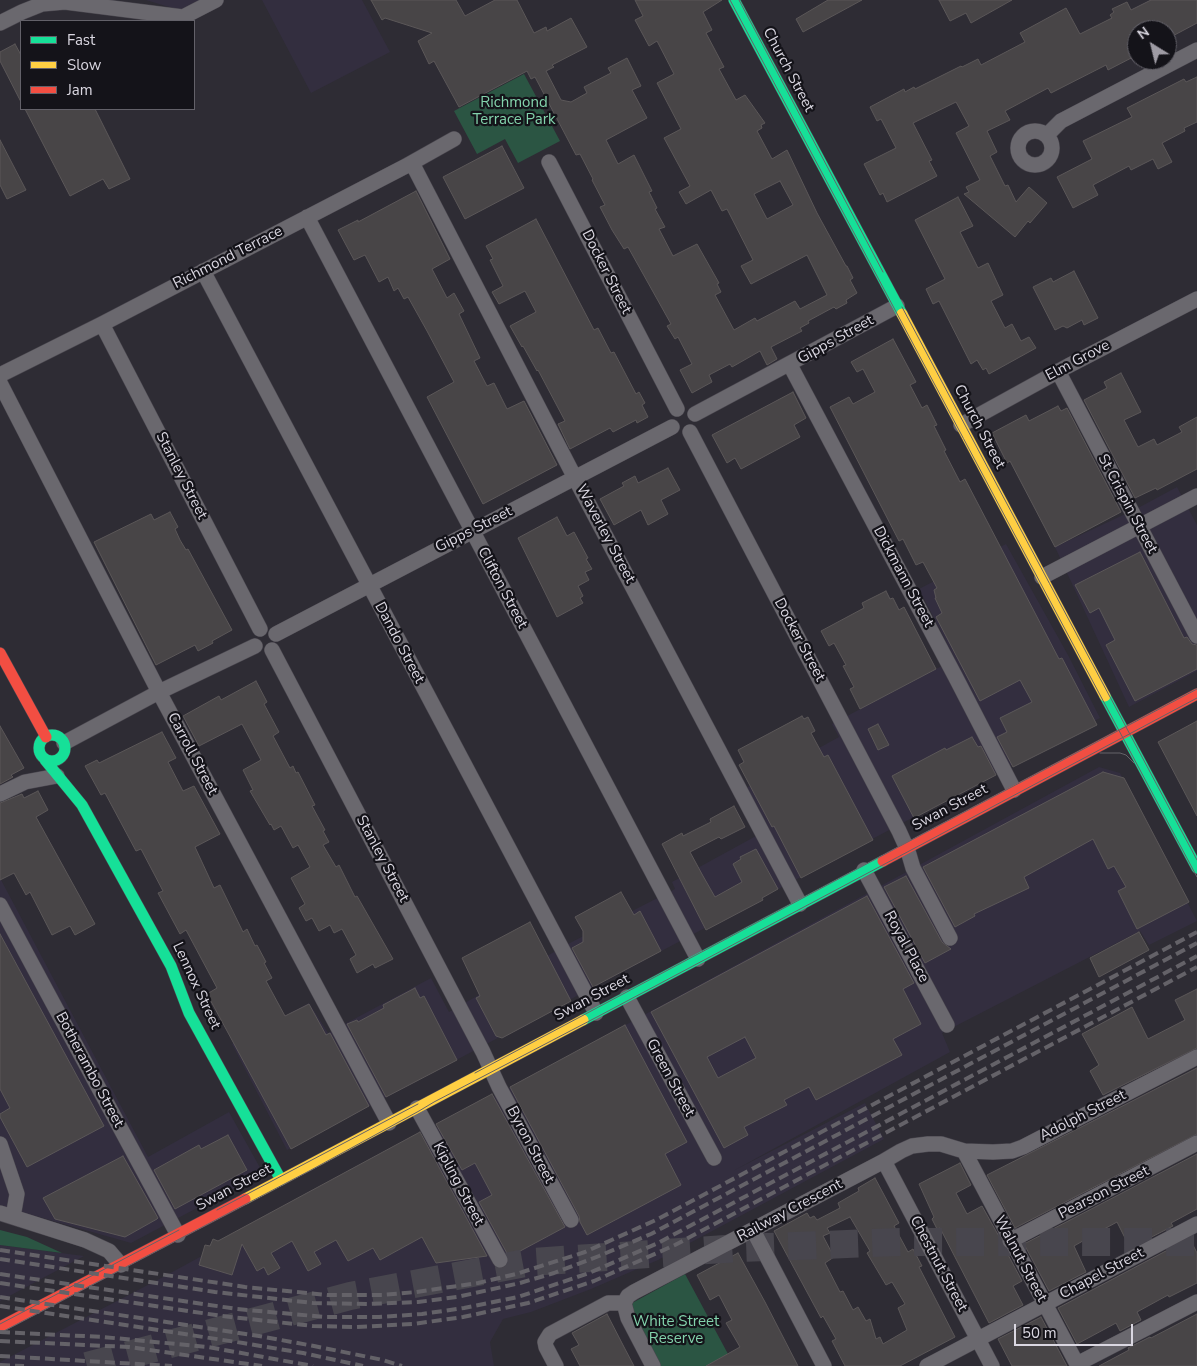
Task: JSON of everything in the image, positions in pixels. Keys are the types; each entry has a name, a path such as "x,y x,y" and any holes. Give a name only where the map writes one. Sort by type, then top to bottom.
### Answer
{"main road":[{"name":"Church Street","path":"734,0 1197,868"},
{"path":"0,653 46,737"},
{"name":"Swan Street","path":"0,1327 178,1235 1197,694"},
{"path":"44,758 49,761 57,761 63,756 64,747 62,739 54,735 46,737 40,742 39,746 40,754 44,758 66,771"},
{"name":"Lennox Street","path":"64,747 66,771 82,805 171,966 189,1012 281,1180"}],"street":[{"path":"0,23 42,4 65,2 183,17 216,0"},
{"path":"1046,135 1060,121 1197,50"},
{"name":"Richmond Terrace","path":"0,375 412,163 454,139"},
{"name":"Docker Street","path":"549,162 677,410"},
{"name":"Waverley Street","path":"412,163 575,478 800,904"},
{"name":"Clifton Street","path":"307,217 698,959"},
{"name":"Dando Street","path":"203,271 596,1013"},
{"name":"Elm Grove","path":"961,425 1058,371 1197,299"},
{"name":"Gipps Street","path":"695,414 790,365 897,306"},
{"name":"Stanley Street","path":"102,324 260,629"},
{"name":"Dickmann Street","path":"790,365 1014,790"},
{"name":"St Crispin Street","path":"1058,371 1197,636"},
{"name":"Carroll Street","path":"0,383 159,692 389,1123"},
{"path":"685,408 695,414 695,426 690,432 678,433 672,427 670,420 677,410 685,408"},
{"name":"Gipps Street","path":"276,634 672,427"},
{"name":"Docker Street","path":"690,432 899,831 913,868 950,938"},
{"path":"1042,577 1197,496"},
{"path":"260,629 271,629 276,634 277,641 272,650 264,652 255,646 255,634 260,629"},
{"path":"64,747 159,692 255,646"},
{"name":"Stanley Street","path":"272,650 491,1069"},
{"path":"25,782 44,758"},
{"path":"0,794 25,782 66,771"},
{"name":"Royal Place","path":"864,870 947,1025"},
{"name":"Botherambo Street","path":"0,905 178,1235"},
{"name":"Green Street","path":"627,997 714,1158"},
{"name":"Adolph Street","path":"964,1151 1002,1152 1022,1147 1197,1057"},
{"name":"Byron Street","path":"491,1069 571,1220"},
{"name":"Kipling Street","path":"417,1108 500,1260"},
{"path":"0,1144 17,1194 7,1215 85,1240 108,1251 121,1265"},
{"name":"Railway Crescent","path":"624,1303 628,1296 634,1292 901,1151 928,1144 941,1144 964,1151"},
{"name":"Pearson Street","path":"1010,1241 1197,1144"},
{"name":"Walnut Street","path":"964,1151 1077,1365"},
{"name":"Chestnut Street","path":"884,1161 992,1366"},
{"name":"Chapel Street","path":"927,1366 1197,1224"},
{"path":"753,1230 824,1366"},
{"path":"1077,1365 1197,1302"},
{"path":"556,1366 545,1342 550,1334 608,1303 624,1303 628,1318 653,1366"}],"shaded area":[{"path":"146,0 202,0 182,11"},
{"path":"262,0 362,0 390,52 311,93"},
{"path":"1177,487 1197,525 1197,671 1129,707 1055,547 1138,508"},
{"path":"1006,544 1068,655 1100,718 287,1150 232,1044 309,1003 328,1033 431,978 449,1012 568,944 675,889 672,882 756,836 735,794 839,737 832,724 955,659 919,589"},
{"path":"1099,767 1120,773 1197,921 1149,945 1140,931 942,1033 950,1052 733,1171 865,1103 884,1139 658,1260 531,1312 503,1319 490,1342 494,1366 0,1366 0,1362 165,1276"},
{"path":"0,878 148,1157 229,1112 263,1173 131,1243 0,1206"},
{"path":"0,1245 84,1256 0,1301"}],"green space":[{"name":"Richmond Terrace Park","path":"524,74 560,141 518,163 505,139 477,154 454,111"},
{"path":"0,1230 27,1237 62,1253 0,1245"},
{"name":"White Street Reserve","path":"685,1274 728,1354 706,1366 657,1366 625,1307"}],"building":[{"path":"371,0 456,0 465,16 495,0 517,0 534,33 546,27 547,31 571,18 587,47 552,65 554,67 546,71 561,100 571,102 587,93 584,87 611,73 608,68 627,58 641,86 632,90 647,118 606,140 618,164 634,155 652,191 649,192 657,208 655,209 665,227 659,229 673,256 697,244 719,283 717,284 721,292 715,295 734,330 755,318 757,321 795,301 800,309 827,295 807,255 751,284 741,266 753,260 727,209 722,211 711,190 686,204 679,192 690,186 664,138 681,129 657,83 674,74 657,41 649,46 635,20 643,16 635,0 722,0 703,12 712,30 706,33 724,67 719,69 736,100 745,95 765,123 757,131 772,159 787,150 817,213 853,278 850,280 857,293 846,300 847,303 836,309 834,307 808,321 809,323 800,328 802,331 771,347 777,359 767,365 760,351 732,367 730,364 709,375 712,382 692,393 680,370 692,364 678,337 675,339 667,326 671,324 628,247 624,249 612,230 600,207 605,205 593,179 580,154 576,155 535,77 531,79 527,71 459,107 434,61 429,64 418,41 432,33 385,18 382,20","holes":["780,181 793,205 767,219 754,194"]},
{"path":"828,0 862,0 803,32 796,19"},
{"path":"939,0 1012,0 971,23 966,13 950,21"},
{"path":"1151,0 1197,0 1197,23 1177,34 1177,20 1127,20 1127,60 1108,70 1106,65 1051,93 1048,88 1005,111 1010,120 987,131 997,152 990,156 1005,186 1008,185 1016,202 1029,187 1047,203 1015,237 964,194 969,192 966,187 980,180 956,133 969,126 956,102 913,123 932,160 929,161 937,176 887,202 883,193 880,195 864,164 896,148 881,119 877,121 870,107 904,89 905,92 914,87 915,89 978,59 981,65 1025,42 1020,33 1066,8 1080,34 1112,18 1110,15 1114,12 1112,9 1127,2 1131,10"},
{"path":"15,44 20,53 20,100 0,61 0,52"},
{"path":"1197,77 1197,122 1184,128 1185,131 1162,143 1172,162 1158,169 1153,159 1131,170 1129,166 1093,185 1098,195 1073,208 1057,177 1092,159 1083,141 1132,117 1127,108 1184,79 1186,82"},
{"path":"26,110 96,110 130,179 109,189 103,179 70,196"},
{"path":"0,140 26,190 7,199 0,185"},
{"path":"502,146 524,188 465,219 443,177"},
{"path":"416,191 450,259 432,269 447,298 454,293 464,311 459,314 480,358 474,361 487,386 494,383 507,409 524,401 557,465 483,504 427,397 454,382 408,297 404,299 398,288 394,291 388,277 379,282 365,255 354,260 338,230 358,220 358,222"},
{"path":"958,197 973,226 960,232 978,268 988,263 1003,295 991,301 1005,328 1012,324 1021,341 1029,337 1036,348 989,374 986,368 983,370 977,360 971,364 939,301 933,304 926,289 945,279 915,220"},
{"path":"536,219 594,330 598,328 611,353 614,352 636,394 639,392 645,403 642,405 648,417 637,423 636,420 613,432 610,428 570,449 558,424 565,421 538,370 510,326 536,312 525,291 499,304 492,292 503,286 490,260 493,259 486,246"},
{"path":"1074,271 1098,318 1084,325 1082,320 1067,328 1063,326 1055,330 1033,287 1051,278 1053,282"},
{"path":"893,339 916,382 910,385 922,408 927,405 937,425 934,426 946,450 944,451 960,482 965,479 1059,659 1062,658 1097,725 1013,767 997,737 1007,732 1000,718 1032,702 1020,680 980,701 936,617 942,613 935,598 934,590 937,588 923,562 916,565 903,539 899,541 830,407 849,397 853,404 875,392 863,369 857,372 851,362"},
{"path":"1121,373 1141,412 1124,420 1138,447 1154,439 1157,445 1182,432 1179,427 1197,417 1197,469 1157,490 1156,488 1135,498 1084,400 1107,388 1104,382"},
{"path":"793,392 806,418 794,425 800,437 741,469 735,458 727,463 712,435"},
{"path":"1058,406 1061,411 1067,408 1121,512 1055,547 1010,461 1007,463 992,433 1026,415 1029,421"},
{"path":"668,468 680,490 661,500 668,514 648,525 641,510 614,525 600,499 624,486 622,483 635,476 638,483"},
{"path":"170,512 178,527 175,529 180,540 186,550 188,549 232,630 198,651 195,645 156,665 94,542 151,514 154,520"},
{"path":"557,517 567,536 574,532 592,569 585,572 589,580 578,586 583,596 580,598 583,603 557,617 518,538"},
{"path":"1140,552 1184,638 1187,637 1192,644 1197,645 1197,669 1135,701 1106,645 1115,640 1099,608 1090,613 1075,585"},
{"path":"886,591 890,599 893,598 899,610 904,607 936,669 860,709 850,689 854,687 843,666 846,665 834,643 829,646 821,631 864,608 862,603"},
{"path":"256,681 267,702 264,704 279,732 273,736 290,768 293,766 296,773 298,772 315,805 312,806 325,830 323,831 329,842 323,845 336,867 339,865 355,897 357,896 393,959 375,968 373,964 357,973 350,959 356,955 342,929 334,933 330,925 319,931 312,918 306,921 299,908 305,904 291,878 310,867 298,845 293,848 281,826 274,830 270,825 250,791 253,790 243,770 261,760 242,724 199,746 183,716 219,696 221,700"},
{"path":"802,716 804,719 808,717 815,731 811,733 824,757 828,755 873,840 801,878 739,765 744,762 738,750"},
{"path":"1197,721 1197,816 1158,742"},
{"path":"878,724 889,745 878,750 868,729"},
{"path":"0,726 24,768 0,784"},
{"path":"162,732 176,758 168,762 183,791 194,786 220,834 195,847 214,888 220,885 243,932 247,929 255,946 257,945 272,978 266,981 285,1016 309,1004 326,1035 330,1033 369,1106 291,1149 207,994 217,988 186,930 180,934 158,893 163,891 141,849 136,851 105,793 101,795 85,766 97,760 99,763"},
{"path":"972,737 978,747 981,746 996,775 914,818 892,776 945,748 946,750"},
{"path":"1103,772 1124,778 1189,902 1137,929 1118,891 1126,887 1114,866 1108,869 1093,839 1024,877 1029,888 974,914 975,916 955,927 923,867"},
{"path":"38,791 48,810 36,817 95,924 75,935 70,926 52,935 30,892 26,895 14,873 0,880 0,803 22,794 24,798"},
{"path":"734,806 745,827 721,839 719,837 690,852 715,897 742,882 733,864 741,859 740,857 756,849 778,889 762,898 763,900 706,930 662,844 682,833 683,836 711,822 710,819"},
{"path":"906,876 942,942 951,949 925,963 884,887"},
{"path":"621,892 634,915 640,911 661,951 593,987 572,948 583,942 583,931 575,917"},
{"path":"867,896 914,983 903,989 921,1024 893,1039 902,1055 816,1100 809,1087 784,1100 787,1105 744,1127 748,1135 724,1148 651,1012","holes":["745,1037 756,1058 718,1078 707,1057"]},
{"path":"530,922 571,1001 502,1038 496,1036 476,998 480,996 462,958"},
{"path":"1139,932 1149,950 1099,977 1090,958"},
{"path":"0,934 104,1126 27,1167 0,1117 0,1114 10,1108 0,1089"},
{"path":"415,988 420,998 424,996 457,1060 386,1097 347,1024 357,1020 358,1022 384,1008 383,1005"},
{"path":"1197,989 1197,1048 1103,1095 1090,1071 1099,1065 1082,1034 1132,1007 1148,1039 1185,1020 1175,1000"},
{"path":"625,1025 687,1142 665,1154 681,1185 587,1235 579,1216 510,1087"},
{"path":"1197,1068 1197,1134 1015,1228 987,1175"},
{"path":"492,1094 565,1227 509,1257 479,1202 492,1195 475,1163 462,1170 436,1124"},
{"path":"420,1132 487,1256 436,1263 422,1237 380,1260 373,1248 348,1261 336,1240 314,1252 321,1264 308,1271 292,1241 271,1253 280,1268 268,1275 264,1267 257,1271 242,1244 232,1275 199,1265 205,1245 210,1246 213,1239 218,1241"},
{"path":"228,1135 247,1170 175,1209 154,1170 199,1145 201,1149"},
{"path":"1197,1154 1197,1209 1171,1223 1173,1226 1130,1248 1117,1222 1095,1234 1074,1246 1086,1272 1049,1291 1024,1244"},
{"path":"123,1156 157,1219 125,1237 55,1219 43,1198"},
{"path":"960,1163 971,1185 956,1193 967,1214 982,1206 1022,1281 1013,1286 1023,1305 989,1323 940,1228 937,1229 932,1219 934,1217 919,1184"},
{"path":"875,1178 899,1223 894,1226 908,1252 913,1249 922,1266 919,1267 955,1337 900,1366 845,1366 832,1341 836,1339 823,1316 821,1318 774,1231 807,1213 810,1218 814,1216 817,1220 840,1208 838,1203 859,1191 858,1188","holes":["850,1217 870,1251 867,1253 886,1285 892,1282 905,1304 898,1308 907,1330 883,1344 880,1337 876,1339 870,1319 866,1321 858,1307 853,1310 843,1291 840,1292 825,1263 834,1257 823,1236 830,1233 827,1228"]},
{"path":"1181,1243 1185,1249 1193,1245 1197,1253 1197,1283 1169,1297 1168,1295 1137,1312 1141,1320 1120,1331 1116,1323 1077,1344 1058,1308"},
{"path":"738,1253 798,1366 706,1366 740,1347 726,1323 732,1320 719,1295 710,1300 697,1275"},
{"path":"607,1314 634,1366 580,1366 571,1349 579,1345 572,1333"},
{"path":"1197,1314 1197,1366 1099,1366 1129,1350 1128,1348"},
{"path":"1041,1317 1067,1366 1012,1366 998,1339"}],"tunnel":[{"path":"87,1366 350,1296 531,1262 740,1248 901,1242 1197,1242"}],"tram line":[{"path":"730,0 1197,877"},
{"path":"739,0 883,272"},
{"path":"902,307 1197,860"},
{"path":"475,1073 1197,689"},
{"path":"0,1333 311,1170 434,1102 1197,698"},
{"path":"1100,753 1120,753 1126,755 1134,763"},
{"path":"217,1210 418,1104"},
{"path":"0,1324 179,1230"}],"railway":[{"path":"0,1250 245,1287 327,1295 382,1295 416,1292 478,1283 516,1274 585,1252 658,1219 1197,932"},
{"path":"0,1259 215,1292 313,1303 367,1304 418,1302 457,1297 520,1283 554,1273 651,1234 1197,943"},
{"path":"0,1274 237,1309 325,1317 379,1317 422,1314 518,1297 589,1273 656,1244 1197,956"},
{"path":"0,1283 222,1316 313,1326 356,1327 413,1324 463,1317 528,1303 594,1281 675,1245 1197,967"},
{"path":"0,1297 259,1336 383,1360 402,1366"},
{"path":"0,1306 243,1343 363,1366"},
{"path":"0,1332 103,1337 208,1347 313,1366"},
{"path":"0,1341 129,1347 262,1366"},
{"path":"0,1356 172,1366"},
{"path":"0,1365 24,1366"}],"traffic: fast":[{"path":"734,0 902,314"},
{"path":"1105,696 1197,868"},
{"path":"52,735 61,739 65,748 61,757 52,761 43,757 39,748 43,739 52,735"},
{"path":"45,760 82,805 171,966 189,1013 281,1180"},
{"path":"583,1020 883,861"}],"traffic: slow":[{"path":"902,314 1105,696"},
{"path":"245,1199 583,1020"}],"traffic: jam":[{"path":"0,653 46,737"},
{"path":"883,861 1197,694"},
{"path":"0,1327 245,1199"}]}
